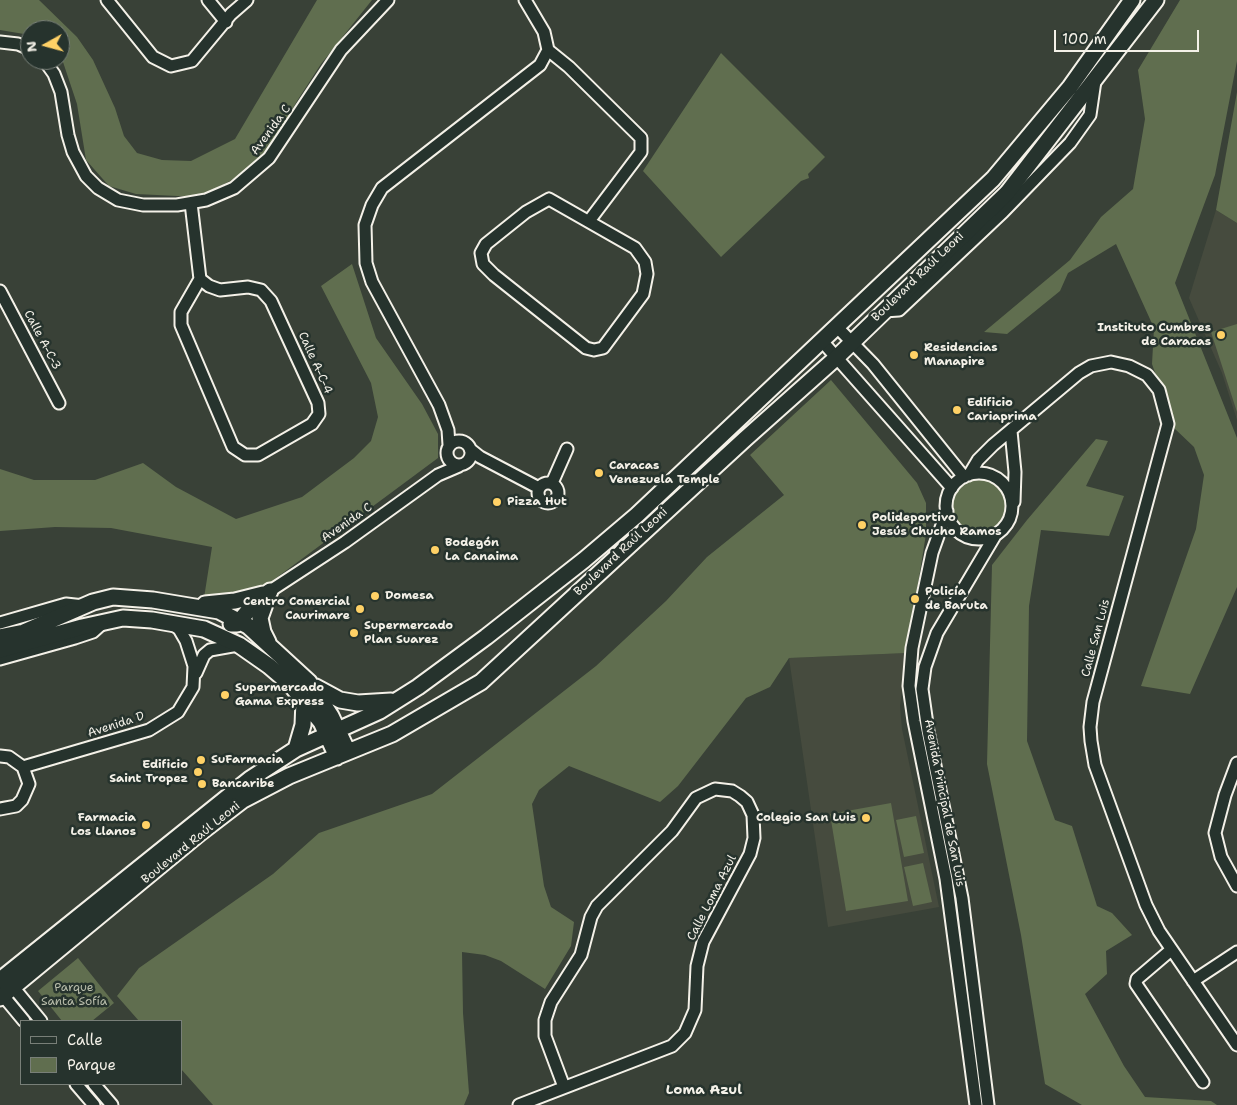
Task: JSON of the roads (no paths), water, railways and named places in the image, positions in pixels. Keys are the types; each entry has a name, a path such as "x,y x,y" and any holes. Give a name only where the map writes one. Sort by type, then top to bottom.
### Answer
{"main road":[{"name":"Boulevard Raúl Leoni","path":"4,989 250,779 296,749 396,700 452,664 584,560 687,470 821,340 993,179 1070,87 1132,0"},
{"name":"Boulevard Raúl Leoni","path":"4,989 244,800 272,784 392,734 482,682 731,452 836,358 1006,193 1095,81 1156,0"},
{"path":"185,605 235,601 270,591"},
{"path":"0,650 123,618 147,609 180,612 234,625 240,622 253,605 270,591"},
{"path":"270,591 260,618 263,632 273,649"},
{"path":"0,637 24,632 84,606 113,597 185,605 219,611 240,622 322,693 340,700 377,703 396,700"},
{"path":"123,618 170,622 204,629 239,645 276,672 332,732"},
{"path":"309,682 342,755"},
{"path":"296,749 303,725 304,701"}],"street":[{"path":"107,0 153,57 171,66 192,61 247,0"},
{"path":"208,0 226,22"},
{"name":"Avenida C","path":"51,70 61,92 68,135 73,152 86,176 98,188 118,200 129,203 157,205 206,200 234,188 270,158 341,50 388,0"},
{"path":"525,0 544,32 548,50 569,67 641,138 642,152 589,221"},
{"path":"0,42 20,45"},
{"name":"Avenida C","path":"548,50 540,66 382,188 372,205 365,225 366,263 372,282 439,405 468,446 480,457 539,488 541,500 550,503 556,500 559,494 557,487 552,483"},
{"path":"545,200 554,201 589,221 635,248 645,262 647,274 643,294 603,348 594,350 586,348 494,275 483,264 481,253 486,244 526,212 545,200"},
{"path":"191,203 200,279"},
{"name":"Calle A-C-4","path":"200,279 209,286 220,290 248,287 261,290 271,301 318,403 319,414 312,424 258,455 245,455 233,447 181,325 181,312 200,279"},
{"name":"Calle A-C-3","path":"0,291 59,403"},
{"path":"836,326 873,364 967,476"},
{"path":"821,340 952,488"},
{"name":"Calle San Luis","path":"967,476 978,460 1079,373 1099,364 1111,362 1137,370 1154,383 1164,401 1168,424 1096,693 1090,728 1095,765 1146,905 1171,950 1237,1045"},
{"name":"Avenida C","path":"438,475 447,457 449,446 448,430 439,405"},
{"path":"1011,431 1016,492 1012,508 1007,523 996,534 983,539 968,537 956,530 948,518 947,510 947,499 952,488 967,476 982,473 1000,480 1008,490 1012,508"},
{"path":"447,457 450,463 463,465 471,457 468,446 454,442 449,446"},
{"path":"539,488 544,483 552,483 567,449"},
{"name":"Avenida C","path":"270,591 345,542 438,475 463,465 497,466"},
{"name":"Avenida Principal de San Luis","path":"947,510 932,554 912,648 909,686 914,722 946,878 976,1105"},
{"name":"Avenida Principal de San Luis","path":"988,1105 962,898 927,724 922,689 925,667 937,633 996,534"},
{"path":"0,622 66,604 84,606"},
{"path":"0,659 94,632 104,622"},
{"name":"Avenida D","path":"23,767 114,742 157,726 178,712 193,687 192,653 179,629 170,622"},
{"name":"Avenida D","path":"194,680 204,655 210,650 239,645"},
{"path":"0,756 9,757 23,767 28,784 27,792 16,806 0,809"},
{"path":"1237,764 1225,795 1215,833 1221,856 1237,886"},
{"name":"Calle Loma Azul","path":"519,1105 672,1046 685,1033 695,1010 697,966 701,948 750,854 754,838 752,815 747,802 732,791 716,789 696,798 672,831 597,906 591,917 580,955 551,1002 545,1020 545,1036 564,1087"},
{"path":"1171,950 1136,979 1136,984 1203,1082"},
{"path":"1193,981 1237,952"},
{"path":"4,989 23,1020"},
{"path":"4,989 41,1020"},
{"path":"77,1085 94,1105"},
{"path":"95,1085 112,1105"}],"place":[{"name":"Instituto Cumbres de Caracas","path":"1221,335"},
{"name":"Residencias Manapire","path":"914,355"},
{"name":"Edificio Cariaprima","path":"957,410"},
{"name":"Caracas Venezuela Temple","path":"599,473"},
{"name":"Pizza Hut","path":"497,502"},
{"name":"Polideportivo Jesús Chucho Ramos","path":"862,525"},
{"name":"Bodegón La Canaima","path":"435,550"},
{"name":"Domesa","path":"375,596"},
{"name":"Policía de Baruta","path":"915,599"},
{"name":"Centro Comercial Caurimare","path":"360,609"},
{"name":"Supermercado Plan Suarez","path":"354,633"},
{"name":"Supermercado Gama Express","path":"225,695"},
{"name":"SuFarmacia","path":"201,760"},
{"name":"Edificio Saint Tropez","path":"198,772"},
{"name":"Bancaribe","path":"202,784"},
{"name":"Colegio San Luis","path":"866,818"},
{"name":"Farmacia Los Llanos","path":"146,825"}],"district":[{"name":"Loma Azul","path":"704,1090"}],"park label":[{"name":"Parque Santa Sofía","path":"74,995"}]}
